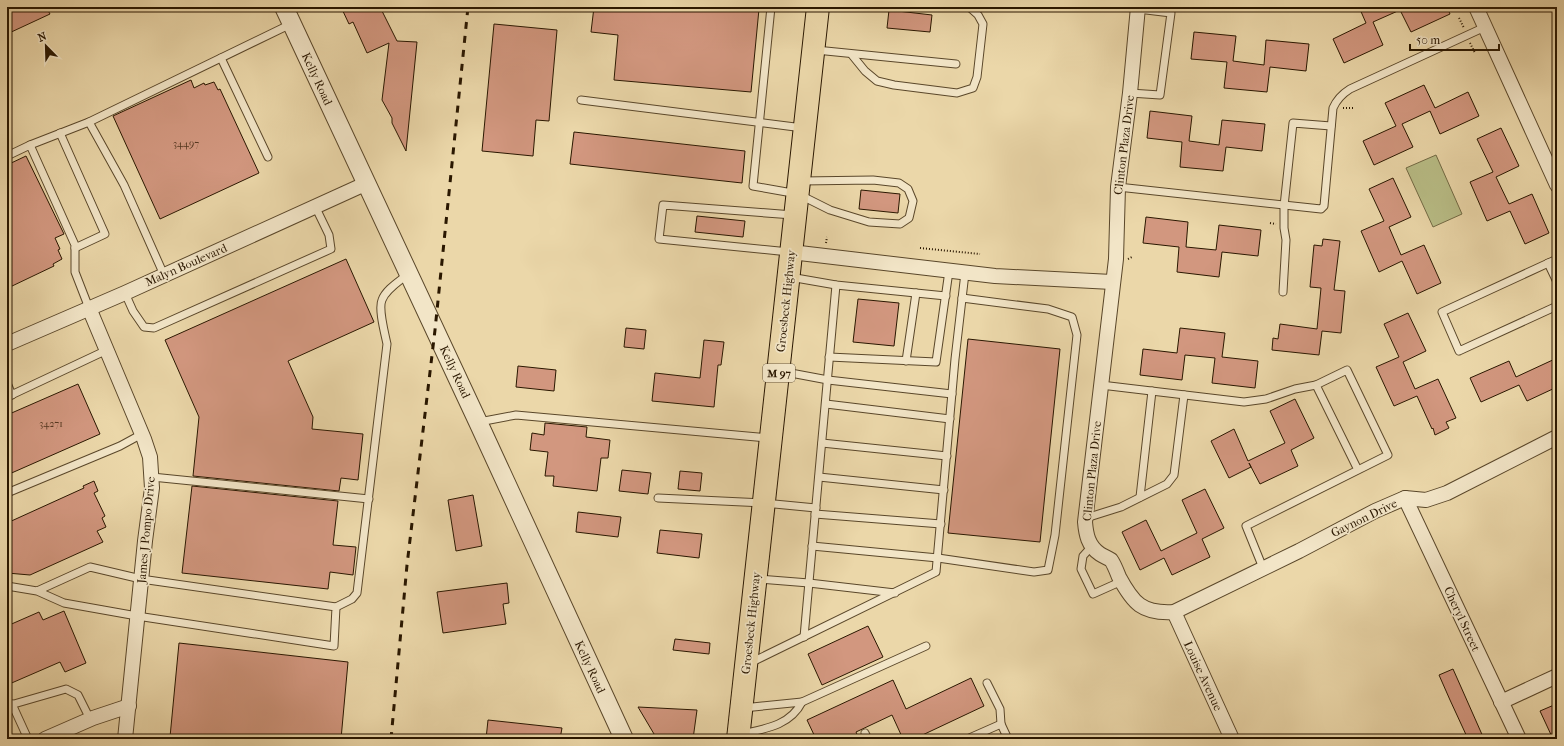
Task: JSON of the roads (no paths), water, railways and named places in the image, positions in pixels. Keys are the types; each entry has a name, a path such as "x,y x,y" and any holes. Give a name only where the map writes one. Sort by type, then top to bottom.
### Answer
{"main road":[{"name":"Groesbeck Highway","path":"738,737 818,7"}],"street":[{"name":"Kelly Road","path":"284,7 624,739"},
{"path":"1476,7 1557,185"},
{"name":"Clinton Plaza Drive","path":"1092,546 1086,531 1086,518 1112,282 1116,259 1118,187 1130,92 1138,8"},
{"name":"Malyn Boulevard","path":"7,344 125,293 365,184"},
{"path":"791,252 995,276 1112,282"},
{"name":"James J Pompo Drive","path":"89,308 142,434 150,457 152,477 125,739"},
{"name":"Gaynon Drive","path":"1174,612 1375,511 1404,498 1426,500 1447,493 1557,437"},
{"name":"Cheryl Street","path":"1404,498 1519,739"},
{"path":"1092,546 1098,552 1111,560 1130,596 1139,604 1159,613 1174,612"},
{"name":"Louise Avenue","path":"1174,612 1232,739"},
{"path":"1501,702 1557,676"},
{"path":"45,739 90,719 128,706"}],"lane":[{"path":"771,7 758,123 753,186 797,197 830,210 869,222 900,224 909,218 913,201 908,189 899,183 873,180 797,197 663,205 659,239 791,252"},
{"path":"852,55 877,81 894,85 957,93 973,88 977,77 983,24 978,15 969,7"},
{"path":"1130,92 1160,95 1171,13 1138,8"},
{"path":"7,156 30,145 89,122 291,24"},
{"path":"1118,187 1321,209 1324,206 1333,108 1340,96 1350,89 1485,27"},
{"path":"814,50 852,55 956,64"},
{"path":"222,58 268,157"},
{"path":"581,100 805,128"},
{"path":"89,122 124,185 164,275"},
{"path":"1283,292 1286,240 1284,228 1284,206 1293,123 1331,126"},
{"path":"60,133 105,234 75,248"},
{"path":"30,145 75,245 76,272 89,308"},
{"path":"125,293 133,311 144,327 154,328 331,249 329,235 315,206"},
{"path":"1557,259 1442,312 1459,351 1557,306"},
{"path":"1548,264 1557,282"},
{"path":"829,357 936,362 949,271"},
{"path":"746,665 936,572 952,394 965,273"},
{"path":"37,591 90,566 141,580 336,607 352,599 357,593 387,344 381,312 382,301 388,291 408,274"},
{"path":"788,277 836,285 946,296"},
{"path":"804,637 836,285"},
{"path":"906,361 916,293"},
{"path":"812,546 938,558 1034,572 1048,570 1055,535 1077,335 1072,317 1048,309 962,298"},
{"path":"7,383 9,396 107,350"},
{"path":"1101,385 1244,402 1266,399 1295,389 1316,385 1347,370 1388,456 1246,526 1263,568"},
{"path":"779,371 828,380 952,394"},
{"path":"1316,385 1358,470"},
{"path":"1140,497 1152,391"},
{"path":"1086,518 1121,507 1167,484 1174,474 1184,395"},
{"path":"826,404 950,419"},
{"path":"478,422 516,415 771,438"},
{"path":"7,493 120,446 142,434"},
{"path":"822,443 946,456"},
{"path":"152,477 368,499"},
{"path":"819,477 944,490"},
{"path":"658,498 764,502 815,511 941,524"},
{"path":"1092,546 1083,556 1081,569 1093,594 1122,581"},
{"path":"756,579 809,582 895,593"},
{"path":"7,586 37,591 64,603 137,616 334,646 336,607"},
{"path":"742,709 802,702 926,646"},
{"path":"987,682 1000,709 1001,724 1008,739"},
{"path":"28,739 10,705 66,689 78,695 90,719"},
{"path":"738,737 770,728 786,720 794,715 802,702"},
{"path":"967,739 1001,724"}],"railway":[{"path":"391,739 407,565 435,330 468,7"}]}
